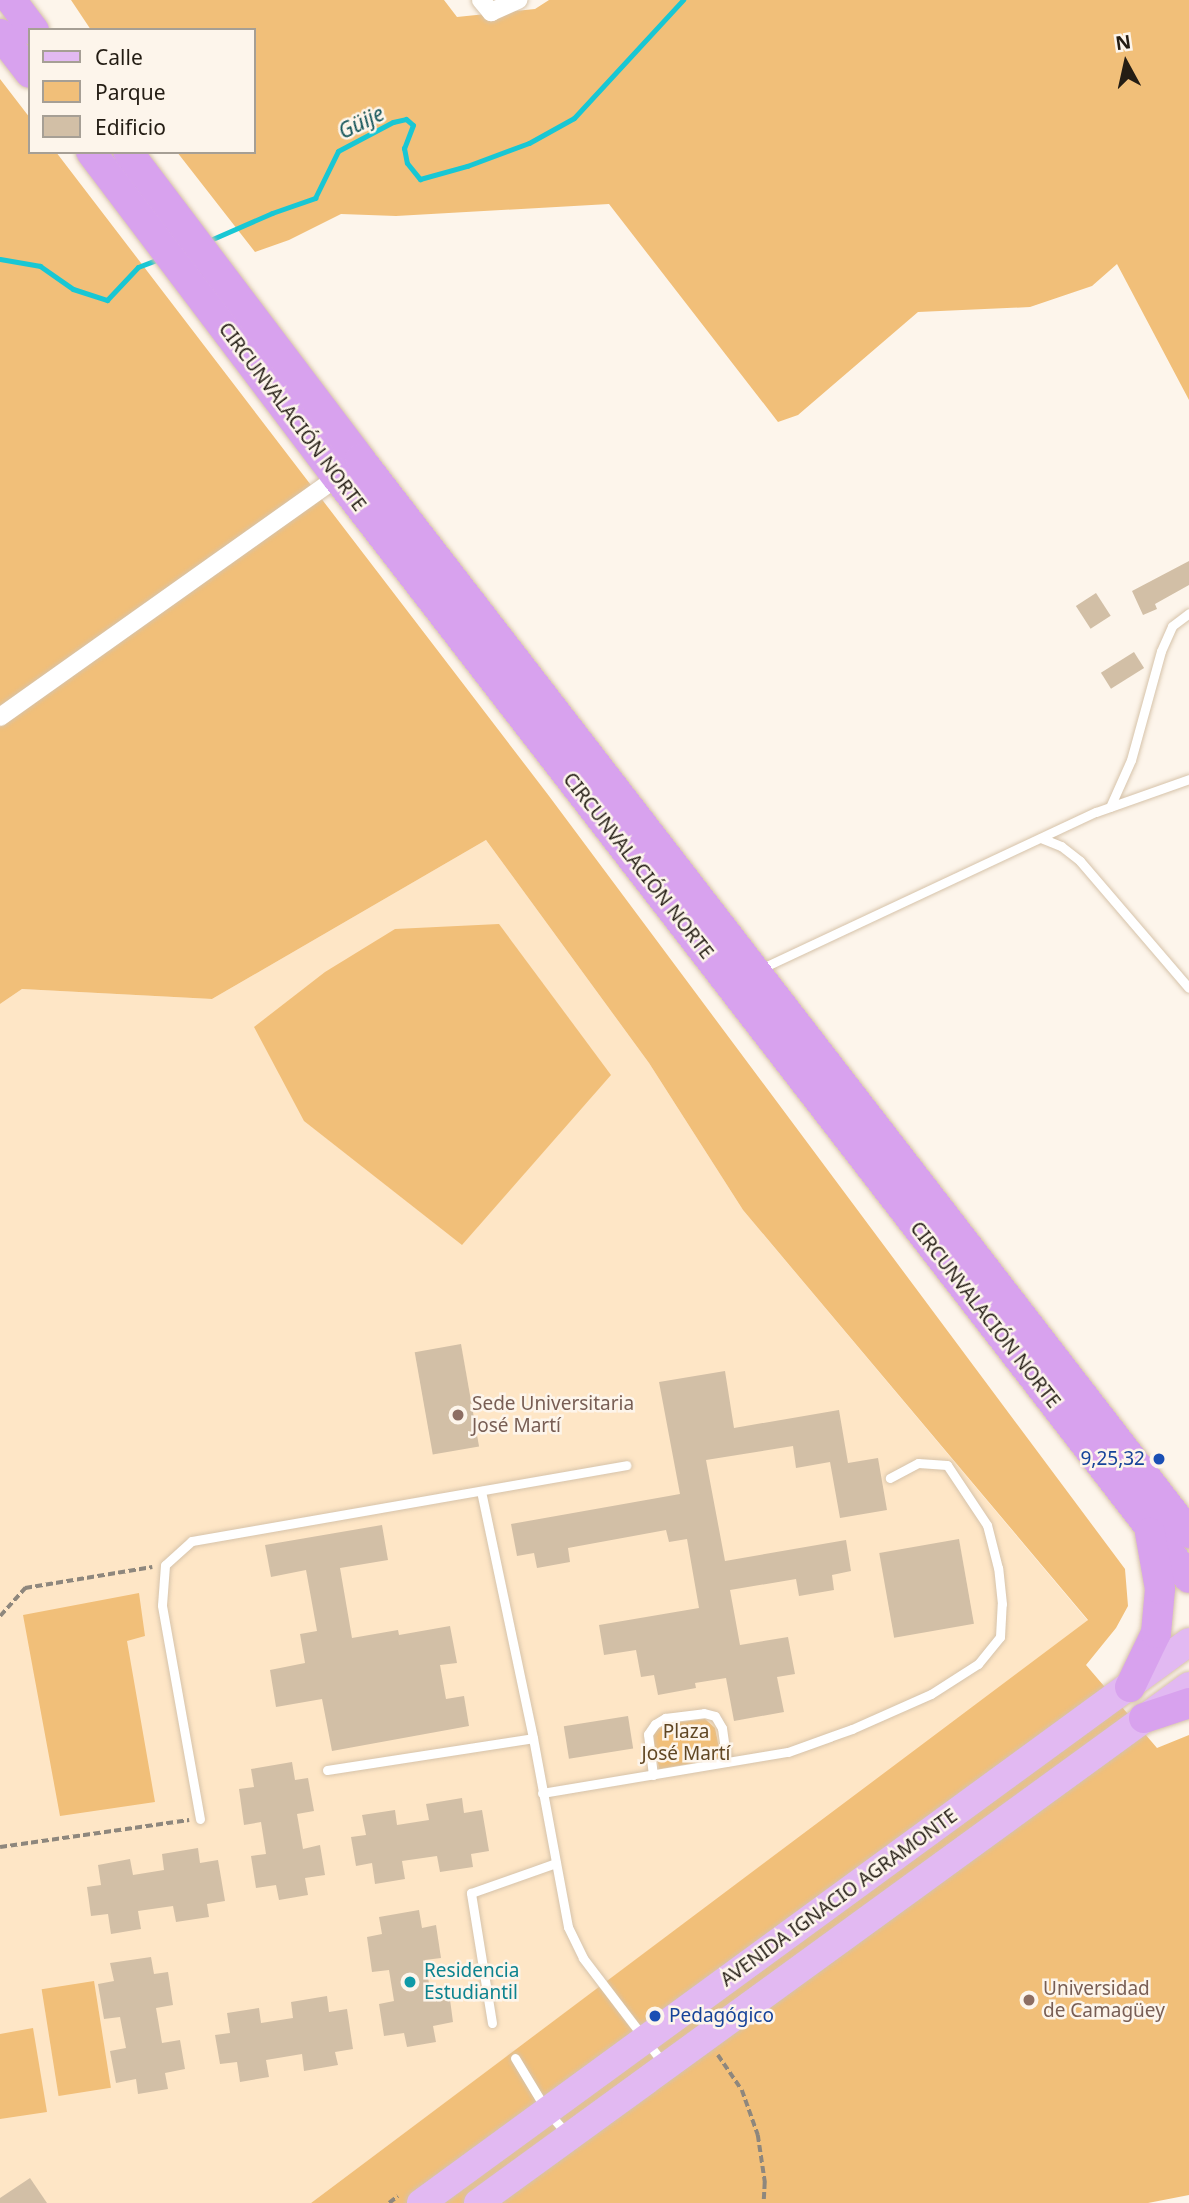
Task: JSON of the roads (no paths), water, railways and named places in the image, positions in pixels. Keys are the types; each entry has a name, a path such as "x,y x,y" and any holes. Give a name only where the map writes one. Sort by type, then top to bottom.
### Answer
{"highway":[{"path":"11,0 32,28"},
{"path":"0,34 28,70"},
{"name":"CIRCUNVALACIÓN NORTE","path":"93,154 188,279 349,468 757,971 1189,1533"},
{"name":"CIRCUNVALACIÓN NORTE","path":"130,154 213,263 349,468 1189,1578"},
{"path":"1130,1687 1156,1633 1160,1589 1149,1526"},
{"path":"1144,1718 1189,1703"}],"main road":[{"name":"AVENIDA IGNACIO AGRAMONTE","path":"410,2199 547,2110 1189,1642"},
{"name":"AVENIDA IGNACIO AGRAMONTE","path":"478,2203 1189,1686"}],"street":[{"path":"481,0 491,12 518,0"},
{"path":"0,717 349,468"}],"lane":[{"path":"1110,807 1131,760 1161,651 1172,626 1189,613"},
{"path":"757,971 1110,807 1189,779"},
{"path":"1041,838 1061,846 1080,861 1189,988"},
{"path":"542,1793 788,1752 852,1729 930,1694 978,1664 999,1637 1002,1604 998,1568 987,1525 947,1465 918,1463 890,1478"},
{"path":"200,1819 162,1605 165,1565 192,1541 626,1465"},
{"path":"481,1491 533,1738 568,1927 583,1958 665,2066"},
{"path":"653,1775 648,1734 654,1724 665,1718 704,1713 715,1716 722,1728 727,1762"},
{"path":"327,1770 533,1738"},
{"path":"492,2023 471,1893 556,1863"},
{"path":"515,2057 547,2110 569,2137"}],"waterway":[{"name":"Güije","path":"208,241 272,213 315,198 338,151 393,122 406,119 413,125 404,148 407,163 420,179 467,166 529,143 574,118 683,0"},
{"name":"Güije","path":"0,259 40,266 73,289 107,300 138,267 159,259"}],"place":[{"name":"Sede Universitaria José Martí","path":"458,1415"},
{"name":"9,25,32","path":"1159,1459"},
{"name":"Residencia Estudiantil","path":"410,1982"},
{"name":"Universidad de Camagüey","path":"1029,2000"},
{"name":"Pedagógico","path":"655,2016"}],"park label":[{"name":"Plaza José Martí","path":"686,1743"}]}
